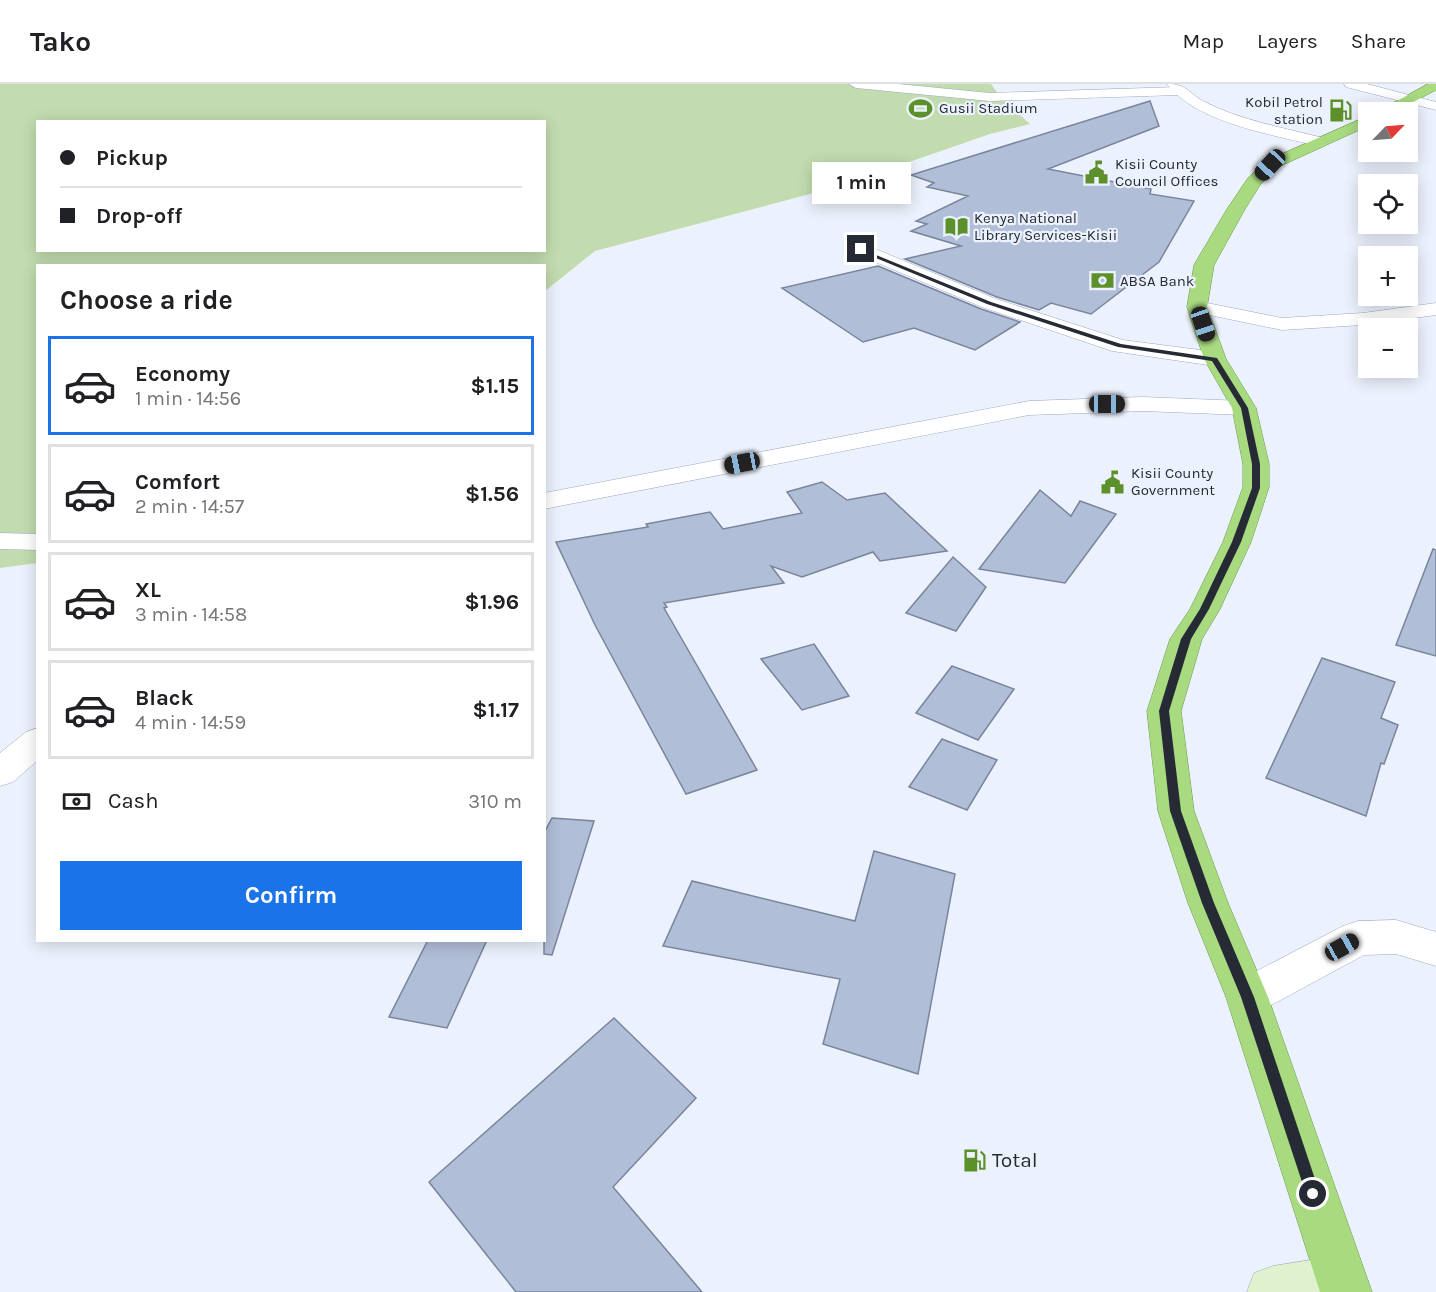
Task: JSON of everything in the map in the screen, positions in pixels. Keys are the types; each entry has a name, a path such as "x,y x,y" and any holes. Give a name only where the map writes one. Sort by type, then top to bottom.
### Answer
{"highway":[{"path":"1405,102 1436,85"},
{"path":"1344,1286 1247,997 1208,903 1176,811 1164,711 1186,639 1205,609 1237,542 1256,488 1256,464 1244,408 1215,359 1197,307 1204,265 1254,182 1270,165 1358,125"}],"main road":[{"path":"1273,1292 1344,1286"}],"street":[{"path":"856,84 990,97 1176,88 1204,107 1233,118 1322,142"},
{"path":"1351,84 1387,93 1393,102"},
{"path":"1418,106 1436,106"},
{"path":"1418,112 1436,116"},
{"path":"861,249 989,303 1120,346 1215,359"},
{"path":"1197,307 1282,324 1363,319 1436,309"},
{"path":"546,501 1029,408 1081,404 1244,408"},
{"path":"0,541 36,542"},
{"path":"0,773 36,742"},
{"path":"1247,997 1358,938 1396,937 1436,949"}],"green space":[{"path":"0,84 991,84 1002,99 1030,124 990,134 840,186 595,251 546,290 546,264 36,264 36,563 0,568"}],"building":[{"path":"1150,101 1159,126 1048,169 1151,189 1150,194 1194,201 1159,262 1091,314 1051,303 1039,310 997,297 905,259 961,246 911,231 927,224 916,221 968,196 927,187 934,183 911,175"},
{"path":"878,266 981,309 1020,322 975,350 914,328 863,342 782,288"},
{"path":"822,482 847,500 885,493 947,551 880,561 873,552 802,577 771,566 784,583 664,603 667,607 664,608 757,770 686,794 595,625 556,542 648,527 646,524 710,512 723,529 802,513 787,492"},
{"path":"1040,490 1071,516 1080,501 1116,514 1065,583 979,569"},
{"path":"1433,549 1436,550 1436,656 1396,645"},
{"path":"953,557 986,587 956,631 906,613"},
{"path":"814,644 849,696 802,710 761,659"},
{"path":"1322,658 1395,682 1381,718 1398,725 1384,764 1381,763 1366,816 1266,778"},
{"path":"952,666 1014,689 978,740 916,713"},
{"path":"942,739 997,760 967,810 909,787"},
{"path":"552,818 594,821 552,955 544,954 544,942 546,942 546,829"},
{"path":"874,851 955,874 918,1074 823,1044 840,979 663,946 692,881 855,921"},
{"path":"427,942 486,942 447,1028 389,1017"},
{"path":"614,1018 696,1098 613,1187 702,1292 516,1292 429,1182"}],"place":[{"name":"Gusii Stadium","path":"921,108"},
{"name":"Kobil Petrol station","path":"1341,111"},
{"name":"Kisii County Council Offices","path":"1097,173"},
{"name":"Kenya National Library Services-Kisii","path":"956,227"},
{"name":"ABSA Bank","path":"1102,281"},
{"name":"Kisii County Government","path":"1113,482"},
{"name":"Total","path":"974,1160"}],"route":[{"path":"861,249 989,303 1120,346 1215,359 1244,408 1256,464 1256,488 1237,542 1205,609 1186,639 1164,711 1176,811 1208,903 1247,997 1313,1194"}]}
